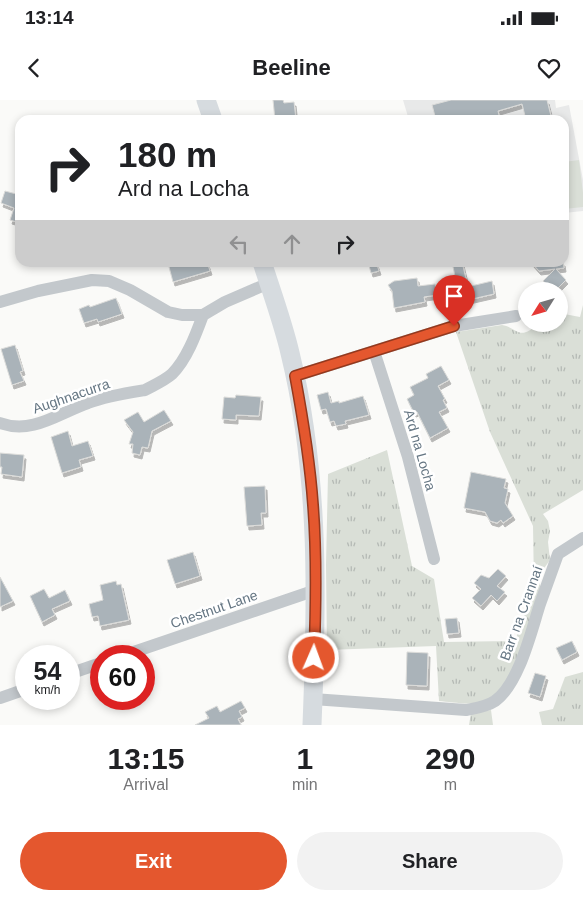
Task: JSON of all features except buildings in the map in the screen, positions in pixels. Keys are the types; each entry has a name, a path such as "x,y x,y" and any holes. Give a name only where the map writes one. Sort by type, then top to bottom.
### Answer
{"main road":[{"path":"206,100 212,115"},
{"path":"264,267 290,353 295,376 306,442 312,497 316,590 312,725"}],"street":[{"path":"0,302 38,291 92,280 109,281 130,290 168,312 182,315 203,315 225,302 269,283"},
{"name":"Aughnacurra","path":"0,423 19,426 33,425 91,402 145,390 177,368 192,342 203,315"},
{"path":"295,376 454,326 516,316"},
{"name":"Ard na Locha","path":"374,351 408,457 434,559"},
{"name":"Barr na Crannaí","path":"313,699 466,710 487,705 496,700 505,692 518,667 530,638 558,554 583,538"},
{"name":"Chestnut Lane","path":"154,645 316,590"},
{"path":"0,698 15,693"}],"shaded area":[{"path":"403,100 555,100 556,108 569,105 583,180 583,211 569,212 569,115 408,115"}],"green space":[{"path":"579,160 583,207 569,208 569,161"},
{"path":"583,305 583,490 543,514 548,521 550,531 548,542 550,560 537,578 541,588 520,651 505,682 496,694 480,702 439,701 436,646 327,650 328,474 387,450 412,566 434,579 444,642 515,641 534,587 533,526 490,432 456,332 502,325 521,333 568,332 568,315 580,317"},
{"path":"583,672 583,725 542,725 539,712 553,709 565,677"},
{"path":"491,710 493,725 469,725 471,713"}],"route":[{"path":"314,658 316,590 313,506 306,442 295,376 454,326"}]}
